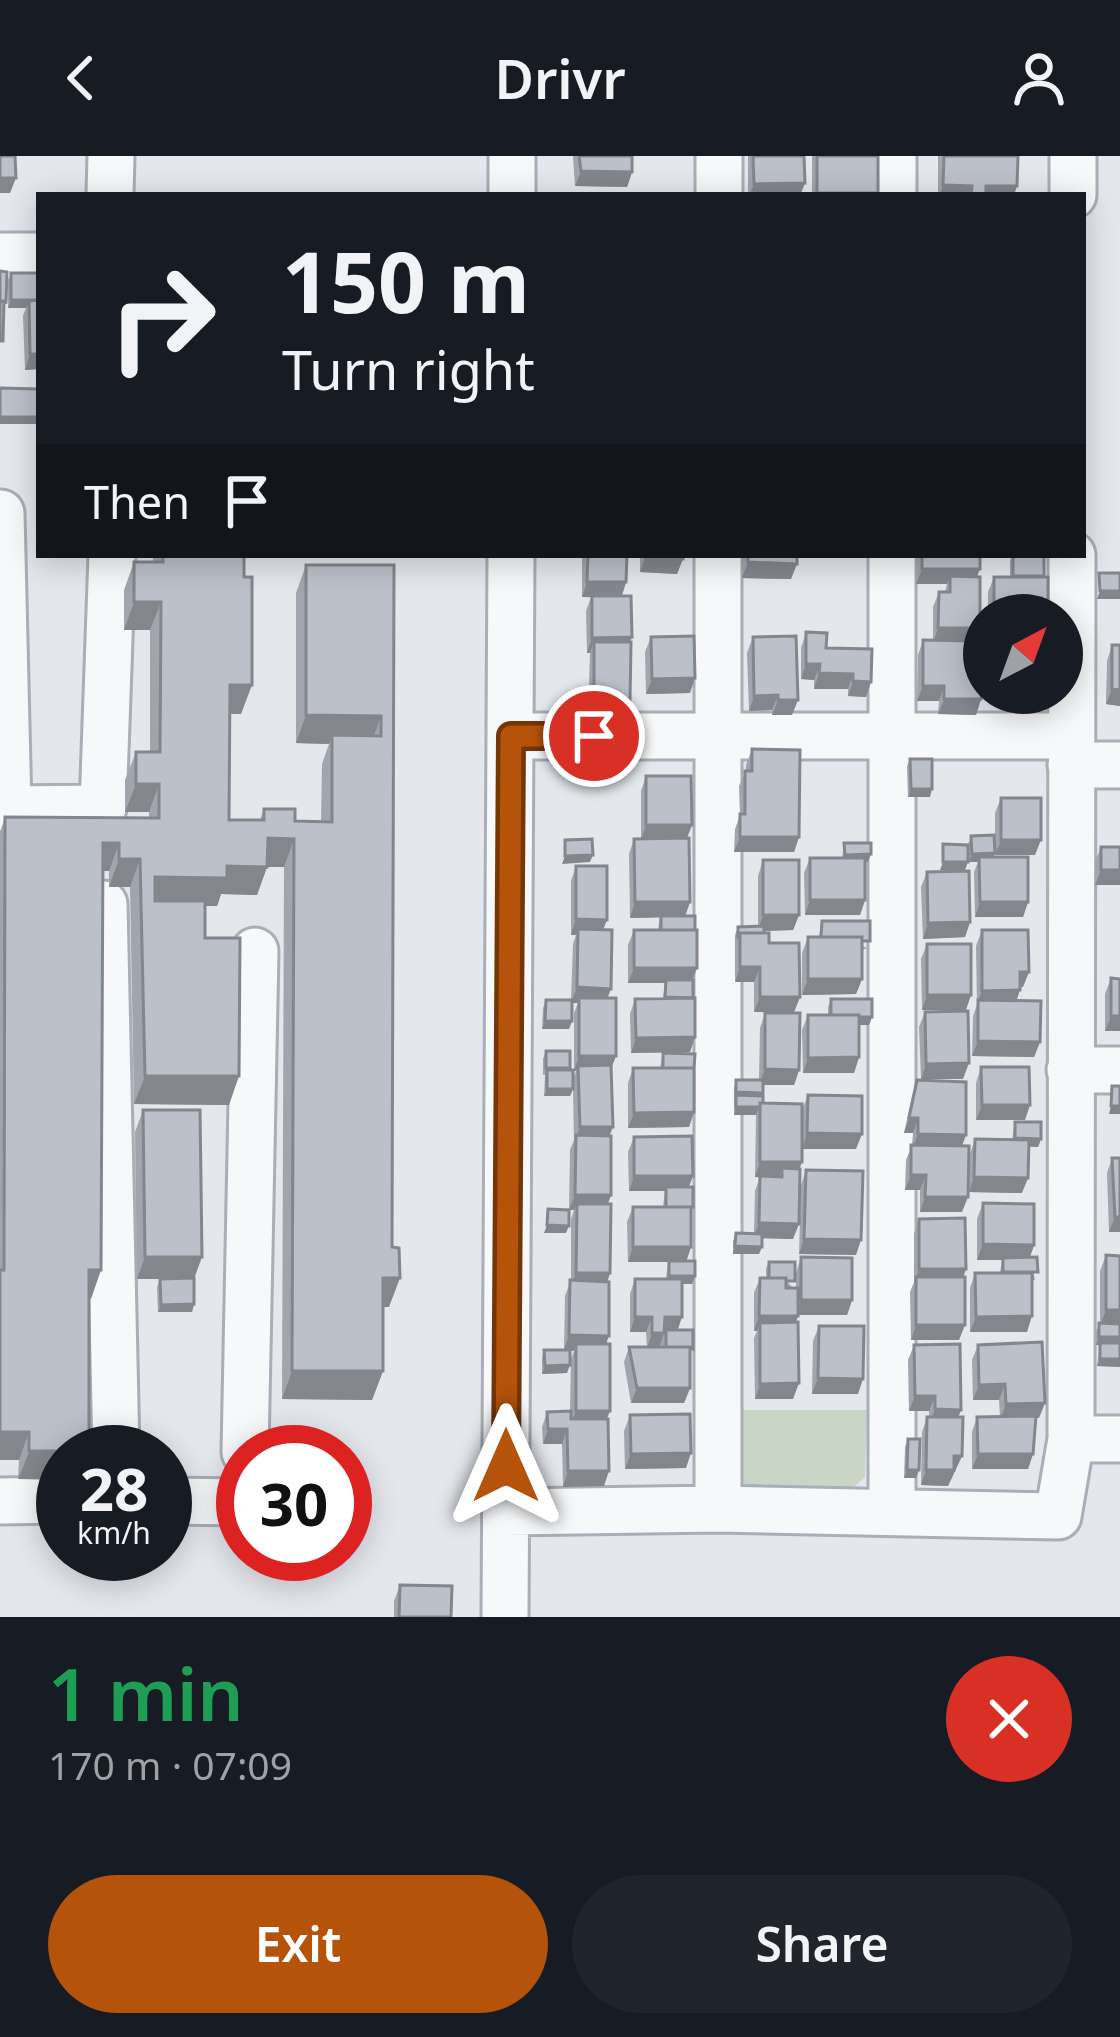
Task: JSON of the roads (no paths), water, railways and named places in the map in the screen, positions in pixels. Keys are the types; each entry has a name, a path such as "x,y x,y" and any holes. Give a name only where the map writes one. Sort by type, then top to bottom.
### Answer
{"street":[{"path":"110,192 111,156"},
{"path":"512,156 512,192"},
{"path":"719,156 719,192"},
{"path":"893,156 893,192"},
{"path":"1073,156 1073,192"},
{"path":"0,256 36,256"},
{"path":"1,513 4,812 104,808 112,558"},
{"path":"505,1617 512,558"},
{"path":"718,558 718,1509"},
{"path":"892,558 892,1510"},
{"path":"506,1512 892,1510 1058,1516 1071,1439 1072,558"},
{"path":"511,736 891,736 1071,750 1120,765"},
{"path":"104,904 115,1425"},
{"path":"246,1425 255,951"},
{"path":"1070,1070 1120,1070"},
{"path":"1071,1439 1120,1439"},
{"path":"0,1501 36,1500"}]}
